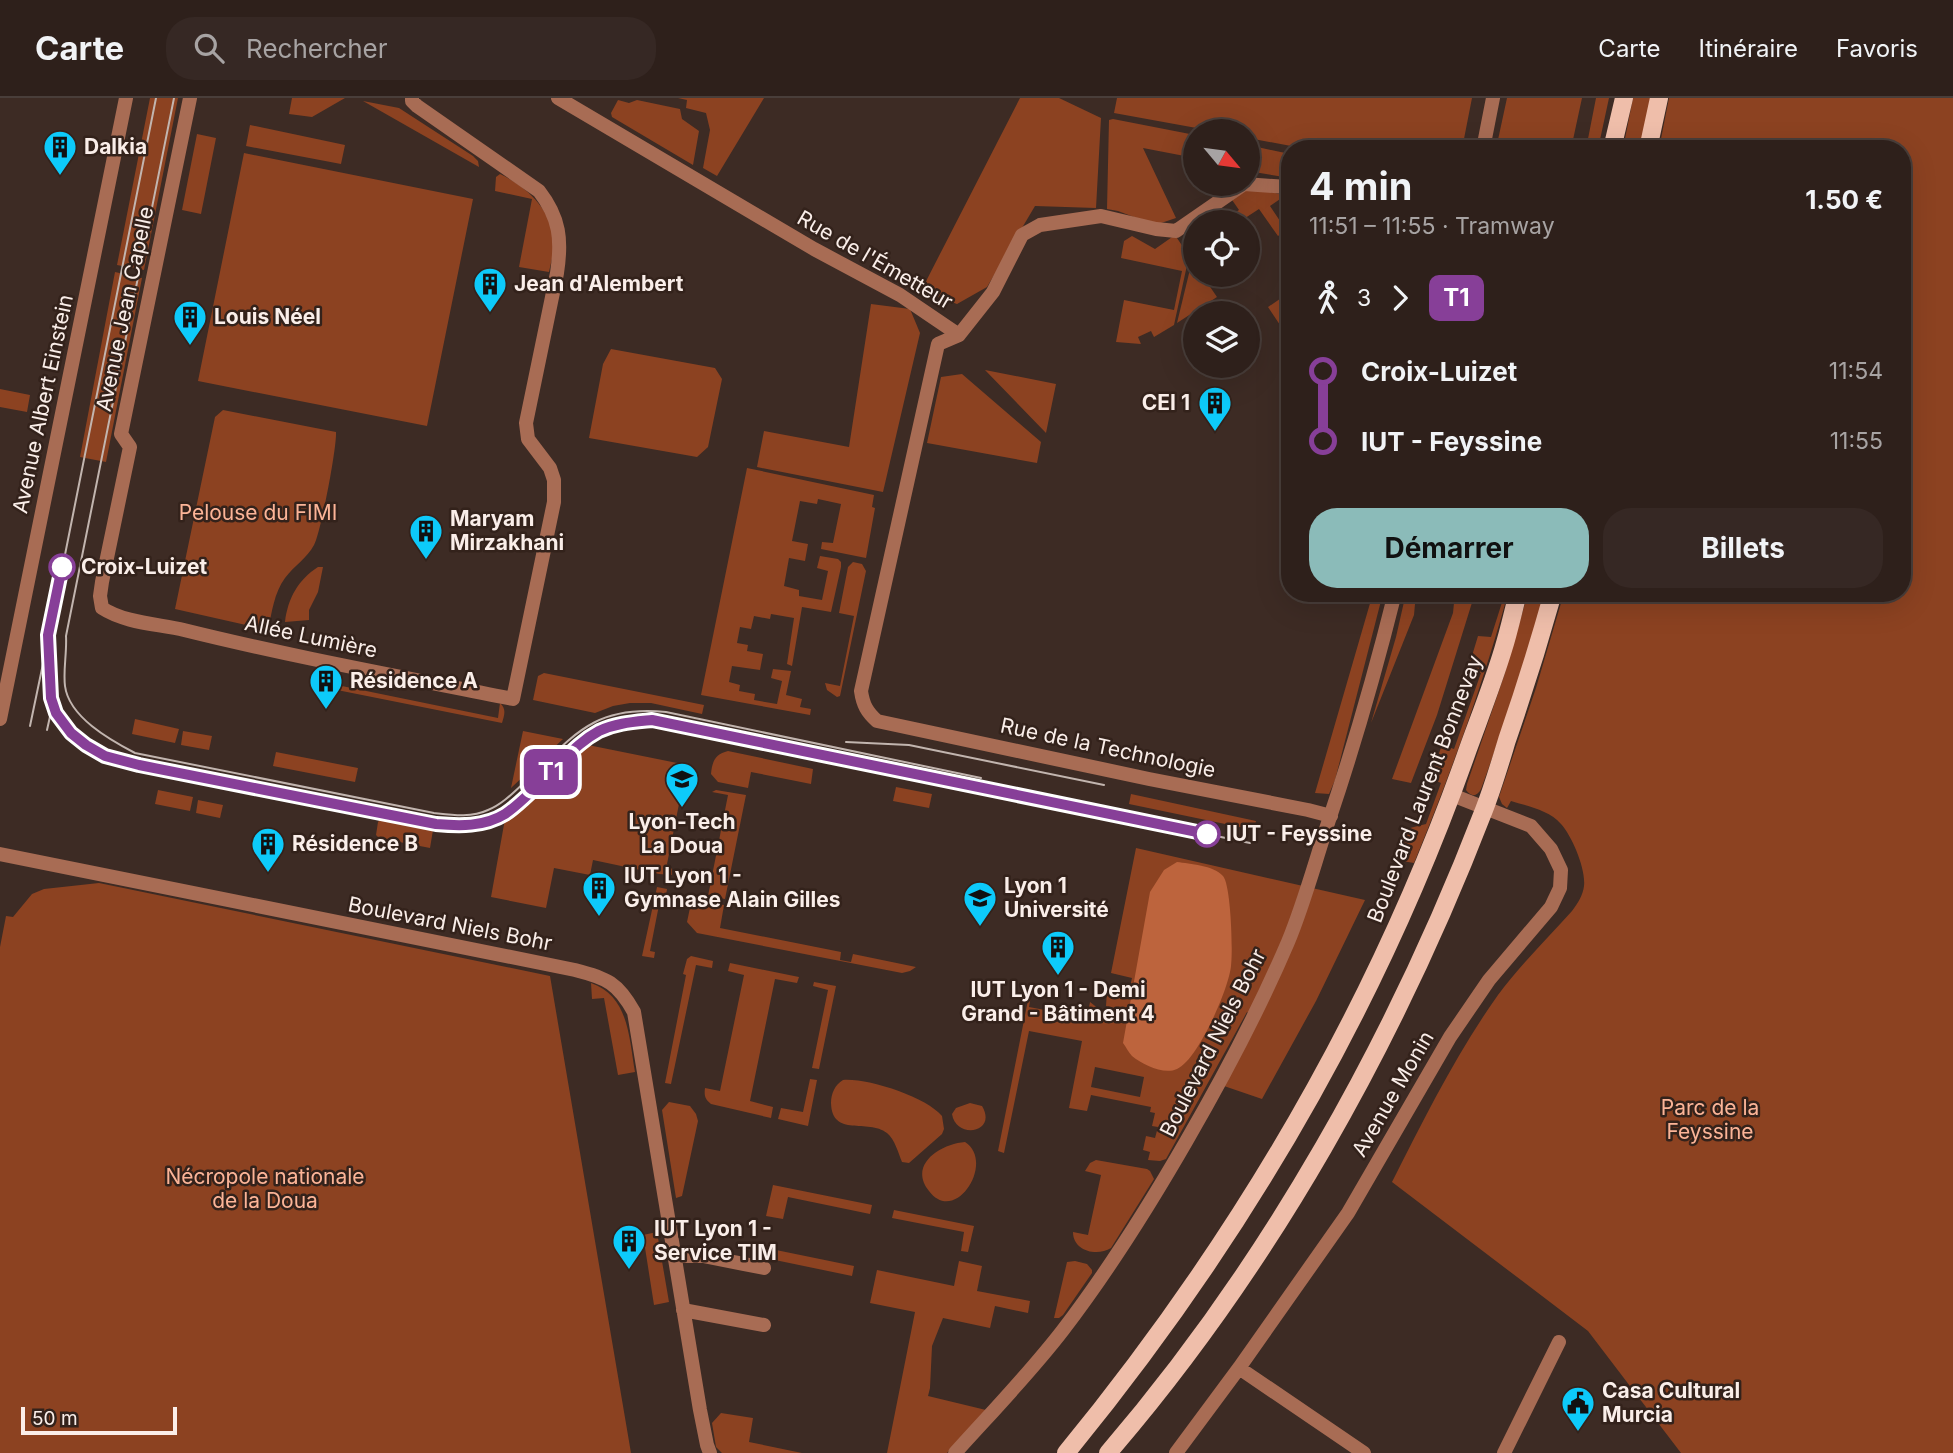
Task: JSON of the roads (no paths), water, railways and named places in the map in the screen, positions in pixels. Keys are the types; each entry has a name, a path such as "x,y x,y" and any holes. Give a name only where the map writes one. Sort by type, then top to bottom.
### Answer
{"main road":[{"path":"1614,140 1624,98"},
{"path":"1650,140 1659,98"},
{"name":"Boulevard Laurent Bonnevay","path":"1066,1453 1111,1398 1195,1283 1255,1193 1335,1056 1421,875 1503,650 1516,602"},
{"path":"1108,1453 1155,1397 1228,1297 1323,1147 1364,1071 1404,993 1485,808 1550,602"}],"street":[{"name":"Avenue Albert Einstein","path":"0,719 126,98"},
{"name":"Avenue Jean Capelle","path":"102,608 102,582 130,447 121,434 190,98"},
{"name":"Allée Lumière","path":"102,608 113,615 270,651 513,699 554,502 554,480 550,468 528,439 526,423 561,250 558,231 551,206 539,191 417,106 412,98"},
{"name":"Rue de l'Émetteur","path":"558,98 814,249 900,295 959,335"},
{"path":"1484,140 1493,98"},
{"path":"959,335 993,292 1022,235 1040,226 1101,216 1176,231 1244,184 1281,187"},
{"name":"Rue de l'Émetteur","path":"877,721 863,704 861,691 938,344 959,335"},
{"name":"Boulevard Niels Bohr","path":"955,1453 1062,1331 1112,1263 1153,1199 1254,1017 1292,931 1313,872 1374,675 1393,602"},
{"name":"Rue de la Technologie","path":"877,721 1331,816"},
{"name":"Avenue Monin","path":"1176,1453 1240,1368 1348,1213 1450,1037 1489,980 1552,907 1560,888 1561,870 1551,849 1531,826 1452,795"},
{"name":"Boulevard Niels Bohr","path":"0,854 575,970 608,980 625,996 635,1012 700,1410 710,1453"},
{"path":"674,1256 703,1256 764,1268"},
{"path":"683,1310 764,1325"},
{"path":"1504,1453 1559,1342"},
{"path":"1240,1368 1364,1453"}],"tram line":[{"path":"156,98 49,635 52,700 65,726 85,744 111,757 139,765 436,824 461,826 482,823 504,814 579,744 599,731 616,725 652,720 1250,843"},
{"path":"174,98 66,636 65,686 68,697 74,708 92,726 135,753 455,815 475,814 499,804 587,726 621,713 641,711 666,712 981,778"},
{"name":"T1","path":"62,567 48,635 51,698 56,713 71,733 86,745 105,756 139,765 436,824 461,826 482,823 504,814 579,744 599,731 632,721 652,720 1207,834"},
{"path":"30,726 44,659"},
{"path":"47,730 53,703"},
{"path":"846,742 909,745 1104,785"}],"place":[{"name":"Dalkia","path":"60,177"},
{"name":"Jean d'Alembert","path":"490,314"},
{"name":"Louis Néel","path":"190,347"},
{"name":"CEI 1","path":"1215,433"},
{"name":"Maryam Mirzakhani","path":"426,561"},
{"name":"Croix-Luizet","path":"62,567"},
{"name":"Résidence A","path":"326,711"},
{"name":"Lyon-Tech La Doua","path":"682,809"},
{"name":"IUT - Feyssine","path":"1207,834"},
{"name":"Résidence B","path":"268,874"},
{"name":"IUT Lyon 1 - Gymnase Alain Gilles","path":"599,918"},
{"name":"Lyon 1 Université","path":"980,928"},
{"name":"IUT Lyon 1 - Demi Grand - Bâtiment 4","path":"1058,977"},
{"name":"IUT Lyon 1 - Service TIM","path":"629,1271"},
{"name":"Casa Cultural Murcia","path":"1578,1433"}],"park label":[{"name":"Pelouse du FIMI","path":"258,513"},
{"name":"Parc de la Feyssine","path":"1710,1120"},
{"name":"Nécropole nationale de la Doua","path":"265,1189"}]}
